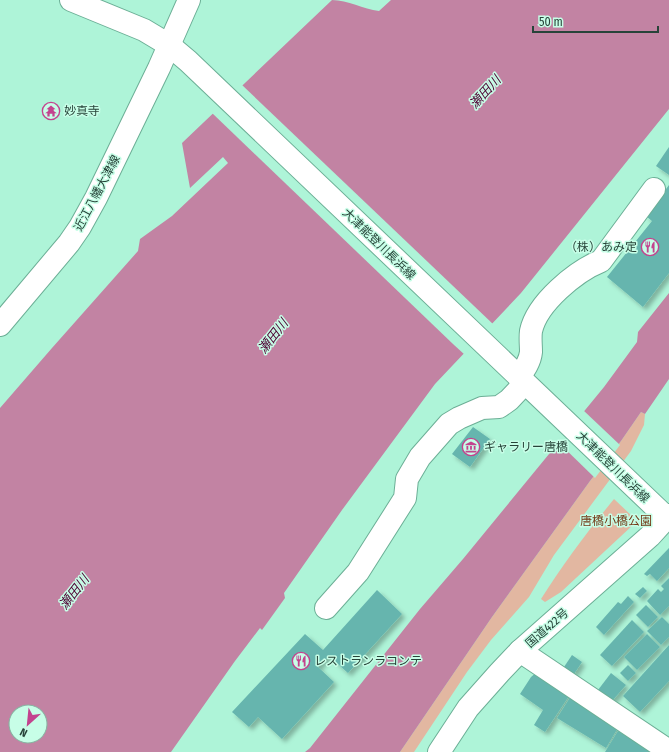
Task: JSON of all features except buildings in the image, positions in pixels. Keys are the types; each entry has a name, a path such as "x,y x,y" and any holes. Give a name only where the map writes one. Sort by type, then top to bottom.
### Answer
{"main road":[{"name":"大津能登川長浜線","path":"71,0 144,30 169,45 501,359 643,496 668,518"},
{"name":"近江八幡大津線","path":"0,325 69,243 80,227 96,198 189,0"},
{"path":"326,608 358,572 405,498 407,479 420,457 449,424 482,408 499,407 509,400 522,380 531,353 531,332 534,320 546,302 588,266 601,261 654,189"},
{"name":"国道422号","path":"439,752 468,708 520,651 635,551 668,518"},
{"path":"520,651 663,747 665,752"}],"green space":[{"path":"641,412 645,414 644,425 631,451 554,555 529,597 491,640 467,672 414,752 400,752 492,617"},
{"name":"唐橋小橋公園","path":"614,499 633,517 634,524 561,592 545,602 541,599 549,586"}],"water":[{"name":"瀬田川","path":"332,0 344,1 379,11 391,0 669,0 669,109 521,293 435,384 342,510 284,593 285,598 262,630 260,628 235,661 171,752 0,752 0,408 138,251 140,239 172,216 228,163 223,157 190,188 182,143"},
{"path":"669,293 669,379 645,414 641,412 590,481 492,617 400,752 305,752 310,748 420,609 604,387 637,342 638,332"}],"pier":[{"path":"241,84 494,325 465,355 211,112"},
{"path":"583,410 620,445 595,478 557,441"}],"place":[{"name":"妙真寺","path":"51,111"},
{"name":"（株）あみ定","path":"650,247"},
{"name":"ギャラリー唐橋","path":"471,447"},
{"name":"レストランラコンテ","path":"301,661"}]}
